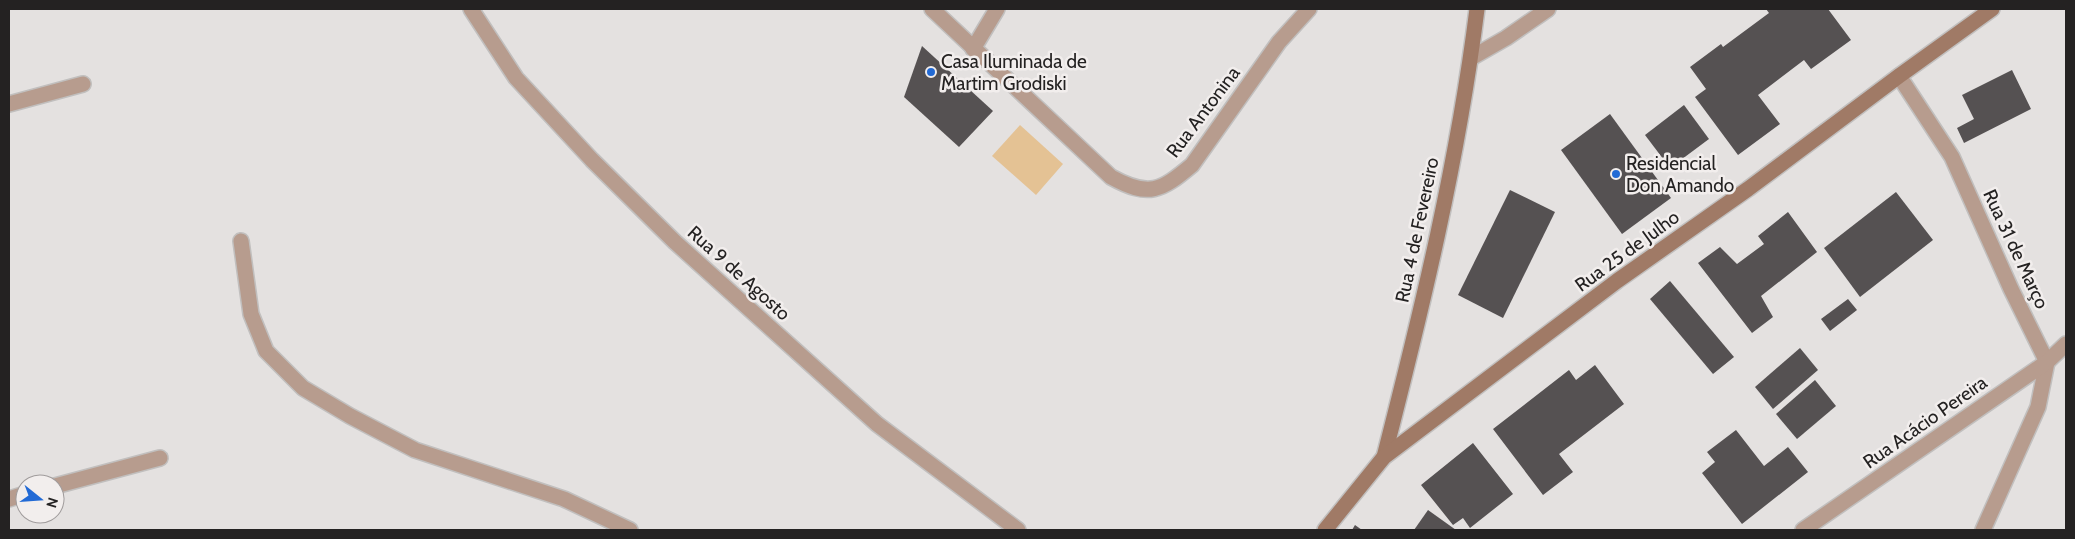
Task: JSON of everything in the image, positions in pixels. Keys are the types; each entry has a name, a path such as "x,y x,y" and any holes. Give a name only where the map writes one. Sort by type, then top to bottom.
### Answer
{"main road":[{"name":"Rua 4 de Fevereiro","path":"1384,457 1420,318 1445,204 1471,58 1477,9"},
{"name":"Rua 25 de Julho","path":"1384,457 1609,287 1748,189 1898,76 1992,9"},
{"path":"1325,530 1384,457"}],"street":[{"name":"Rua 9 de Agosto","path":"471,9 516,78 592,160 675,242 877,424 1018,530"},
{"name":"Rua Antonina","path":"932,9 1111,177 1128,187 1152,190 1173,181 1192,165 1279,42 1309,9"},
{"path":"973,49 996,9"},
{"path":"1471,58 1506,38 1548,9"},
{"name":"Rua 31 de Março","path":"1898,76 1952,157 2011,289 2047,362"},
{"path":"9,104 83,84"},
{"path":"241,241 251,314 266,351 304,388 350,416 415,450 564,499 630,530"},
{"name":"Rua Acácio Pereira","path":"1803,530 2047,362 2066,344"},
{"path":"1983,530 2038,407 2047,362"},
{"path":"65,483 160,458"}],"shaded area":[{"path":"1020,125 1063,164 1036,195 992,156"}],"building":[{"path":"1766,9 1828,9 1851,40 1811,69 1804,60 1758,95 1780,124 1738,155 1695,97 1706,89 1690,67 1721,44 1723,47 1769,13"},
{"name":"Casa Iluminada de Martim Grodiski","path":"922,46 993,111 959,147 904,97"},
{"path":"2012,70 2031,109 1964,143 1957,128 1974,119 1962,95"},
{"path":"1684,105 1709,139 1670,168 1645,135"},
{"name":"Residencial Don Amando","path":"1610,114 1671,198 1622,234 1561,150"},
{"path":"1510,190 1555,212 1503,318 1458,295"},
{"path":"1896,192 1933,240 1860,297 1824,248"},
{"path":"1788,212 1817,252 1761,296 1773,317 1752,333 1698,263 1720,247 1737,264 1764,244 1758,236"},
{"path":"1670,281 1734,357 1713,374 1650,299"},
{"path":"1848,299 1857,310 1830,331 1821,319"},
{"path":"1800,348 1818,370 1773,409 1755,387"},
{"path":"1595,365 1624,404 1559,454 1573,472 1543,495 1493,429 1569,370 1576,380"},
{"path":"1815,380 1836,406 1797,439 1776,414"},
{"path":"1736,430 1764,466 1788,447 1808,472 1742,524 1702,473 1715,462 1707,452"},
{"path":"1473,443 1513,494 1470,528 1463,518 1453,525 1421,485"},
{"path":"1428,510 1456,530 1414,530"},
{"path":"1355,525 1362,530 1352,530"}],"place":[{"name":"Casa Iluminada de Martim Grodiski","path":"931,72"},
{"name":"Residencial Don Amando","path":"1616,174"}]}
